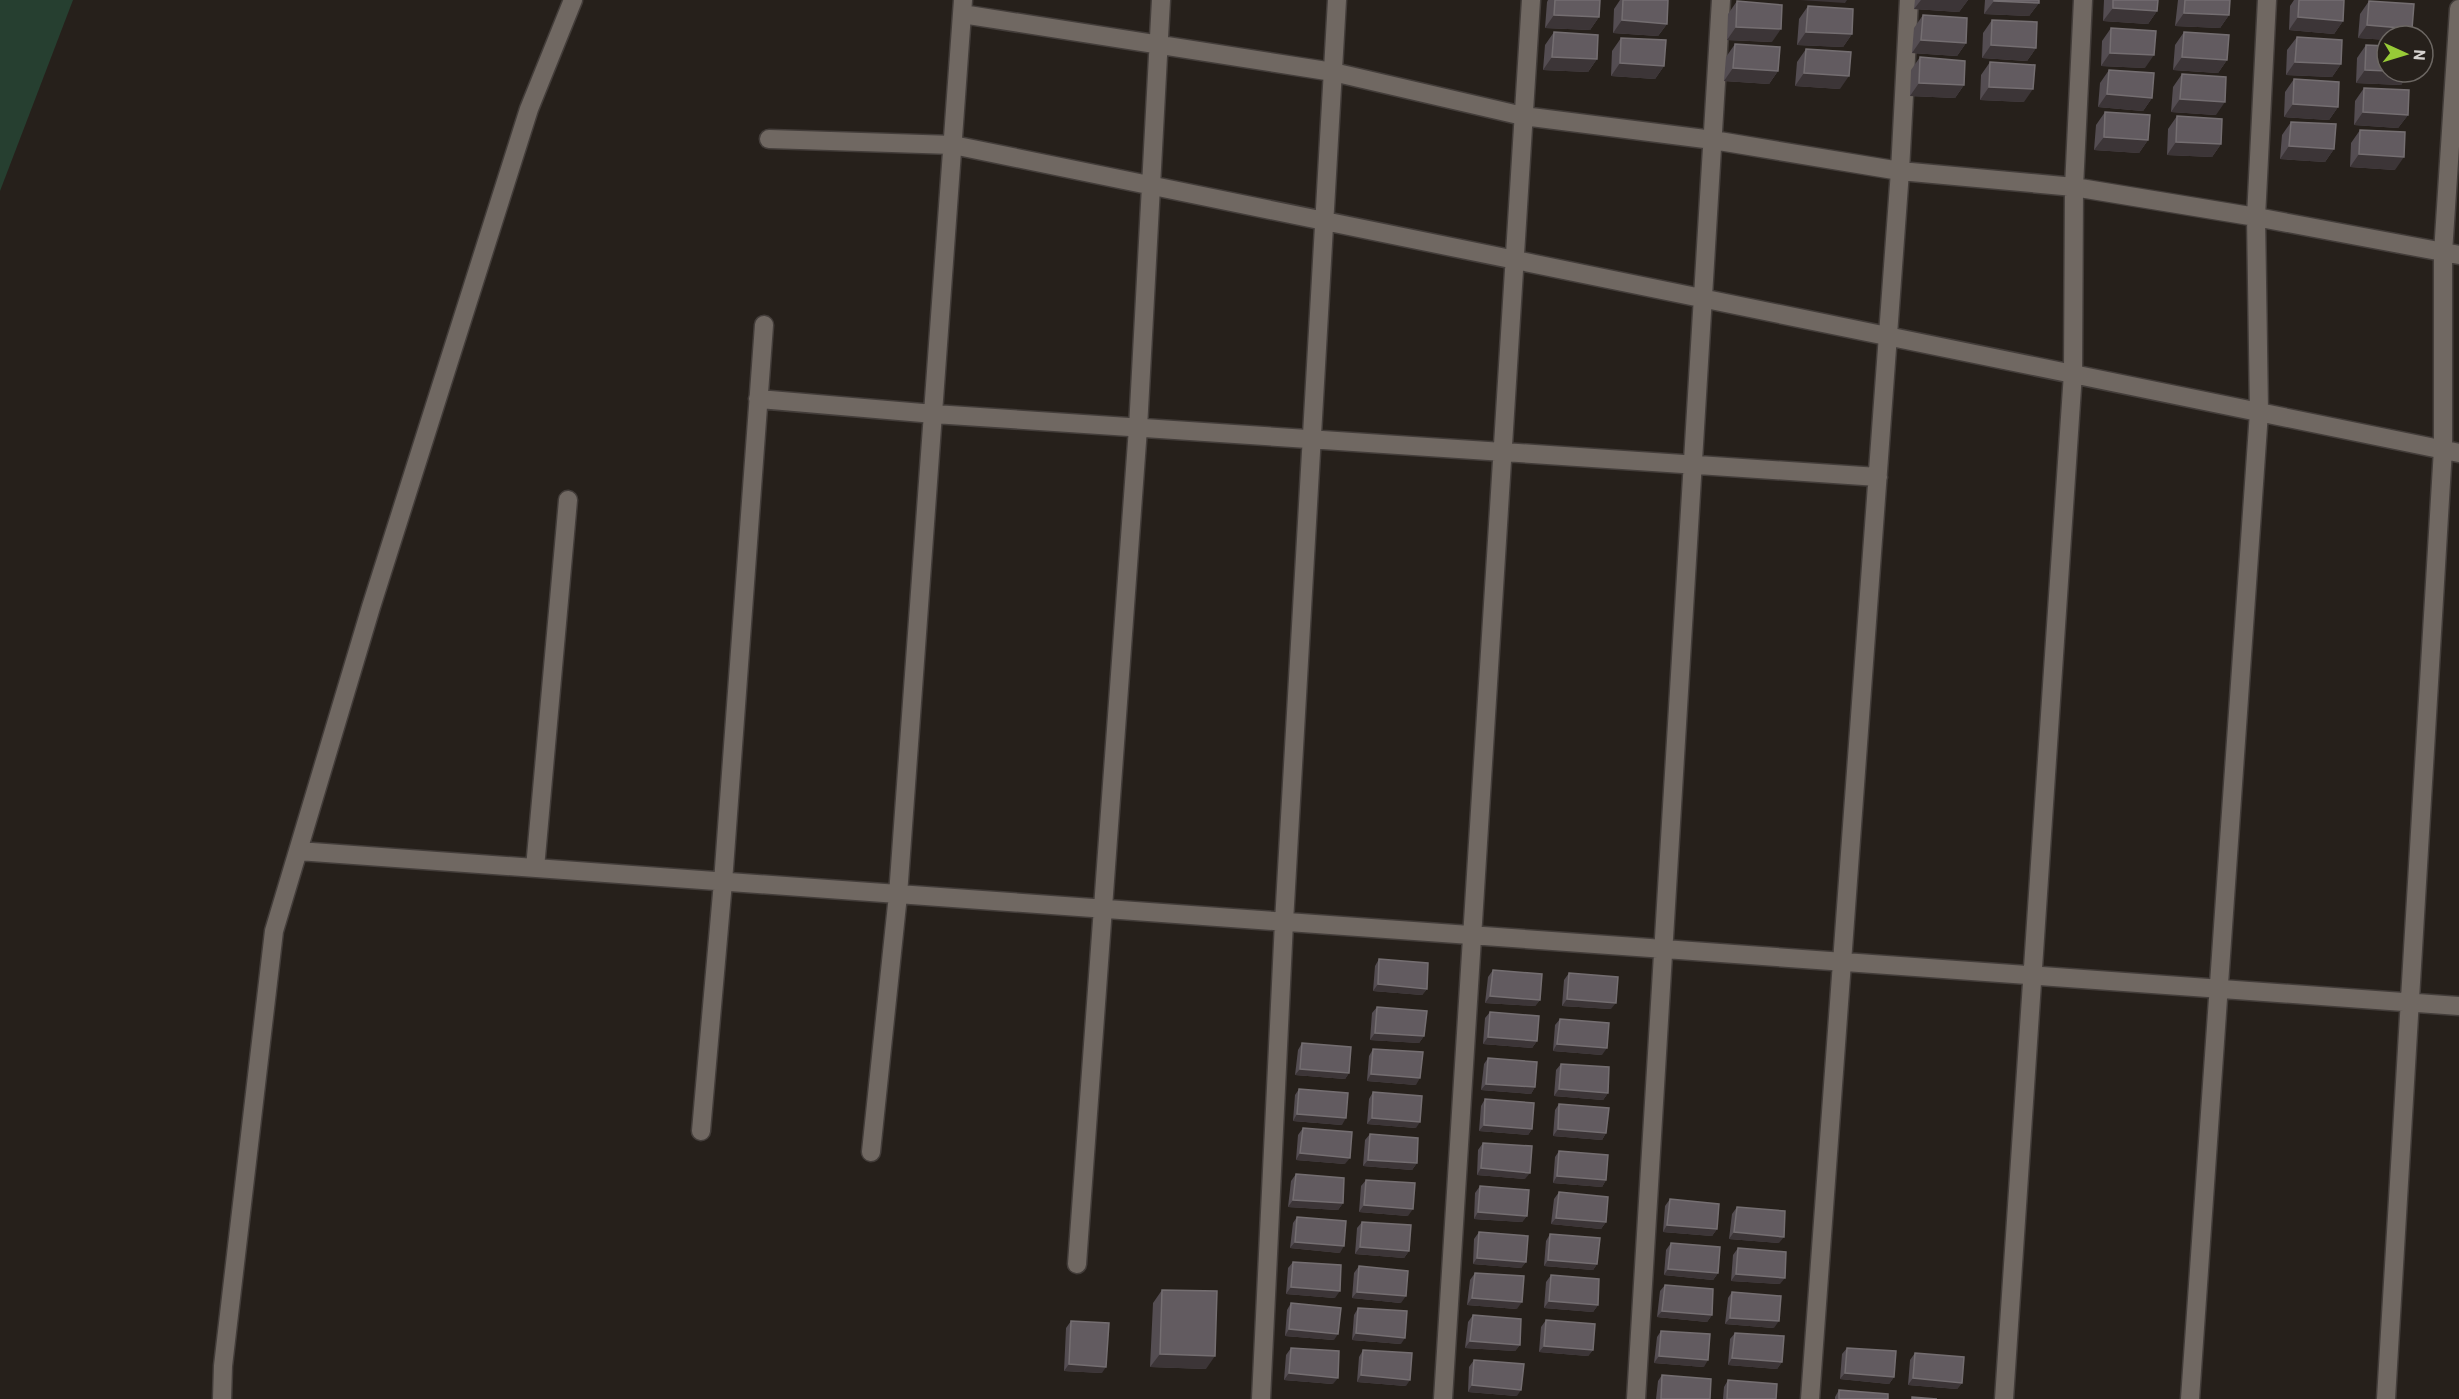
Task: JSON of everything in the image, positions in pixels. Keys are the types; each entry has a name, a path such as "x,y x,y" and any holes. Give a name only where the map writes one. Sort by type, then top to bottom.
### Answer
{"street":[{"path":"222,1399 274,931 371,607 529,109 573,0"},
{"path":"1077,1264 1138,428 1161,0"},
{"path":"1261,1399 1284,922 1337,0"},
{"path":"1443,1399 1531,0"},
{"path":"1636,1399 1721,0"},
{"path":"1810,1399 1900,171 1909,0"},
{"path":"2004,1399 2073,373 2074,188 2083,0"},
{"path":"2190,1399 2259,412 2256,217 2267,0"},
{"path":"871,1152 898,895 963,7 1158,45 1333,72 1523,116 1713,140 1900,171 2074,188 2256,217 2451,254"},
{"path":"2386,1399 2409,1003 2451,451 2451,254 2459,9"},
{"path":"769,139 953,145 2451,451"},
{"path":"701,1131 723,882 764,325"},
{"path":"758,399 934,414 1878,477"},
{"path":"535,868 568,500"},
{"path":"298,851 2459,1006"}],"green space":[{"path":"0,0 73,0 0,191"}],"building":[{"path":"1555,0 1600,0 1599,17 1554,15"},
{"path":"1623,0 1668,0 1667,24 1622,20"},
{"path":"2039,0 2039,3 1994,1"},
{"path":"2113,0 2158,0 2157,11 2113,8"},
{"path":"2185,0 2230,0 2229,15 2184,13"},
{"path":"2299,0 2344,0 2343,21 2298,17"},
{"path":"1737,1 1782,5 1781,29 1736,27"},
{"path":"2369,1 2414,4 2412,24 2367,25"},
{"path":"1808,6 1853,9 1852,34 1806,32"},
{"path":"1923,15 1967,18 1966,43 1921,40"},
{"path":"1992,20 2037,22 2036,48 1991,45"},
{"path":"2111,28 2156,31 2154,55 2110,53"},
{"path":"1554,32 1598,35 1597,59 1552,57"},
{"path":"2184,32 2229,35 2227,60 2182,57"},
{"path":"2297,37 2342,40 2341,64 2295,62"},
{"path":"1621,38 1666,40 1664,66 1620,63"},
{"path":"1735,44 1780,47 1778,71 1733,68"},
{"path":"2366,45 2375,45 2375,70 2365,70"},
{"path":"1806,49 1851,52 1849,76 1804,73"},
{"path":"1920,57 1965,61 1964,85 1919,83"},
{"path":"1990,62 2035,65 2033,89 1989,87"},
{"path":"2109,70 2154,73 2152,98 2107,94"},
{"path":"2182,74 2226,77 2225,102 2180,99"},
{"path":"2294,79 2339,82 2338,107 2293,104"},
{"path":"2364,88 2409,90 2408,115 2363,112"},
{"path":"2105,112 2150,115 2148,140 2104,137"},
{"path":"2177,116 2222,119 2221,144 2176,142"},
{"path":"2291,122 2336,124 2334,149 2289,146"},
{"path":"2360,130 2405,132 2404,157 2359,154"},
{"path":"1379,959 1428,963 1427,989 1378,984"},
{"path":"1493,970 1542,974 1540,1000 1490,996"},
{"path":"1569,973 1618,977 1616,1003 1567,999"},
{"path":"1377,1007 1427,1011 1424,1036 1375,1033"},
{"path":"1490,1012 1539,1016 1537,1041 1488,1037"},
{"path":"1560,1019 1609,1023 1607,1048 1557,1044"},
{"path":"1302,1043 1351,1047 1349,1073 1300,1069"},
{"path":"1373,1049 1423,1052 1420,1078 1371,1074"},
{"path":"1488,1058 1537,1062 1535,1087 1486,1084"},
{"path":"1561,1064 1609,1067 1608,1093 1559,1089"},
{"path":"1299,1089 1348,1093 1346,1118 1297,1114"},
{"path":"1373,1092 1422,1096 1420,1122 1372,1118"},
{"path":"1485,1099 1534,1103 1532,1129 1484,1125"},
{"path":"1559,1104 1609,1108 1606,1133 1558,1129"},
{"path":"1303,1128 1352,1132 1350,1158 1300,1153"},
{"path":"1370,1134 1418,1138 1417,1163 1368,1160"},
{"path":"1483,1143 1532,1146 1530,1173 1481,1168"},
{"path":"1559,1151 1608,1155 1606,1180 1557,1176"},
{"path":"1296,1174 1344,1178 1343,1203 1293,1200"},
{"path":"1366,1180 1415,1183 1413,1209 1364,1205"},
{"path":"1480,1186 1529,1190 1527,1216 1478,1212"},
{"path":"1559,1192 1608,1197 1606,1222 1556,1218"},
{"path":"1670,1199 1719,1204 1717,1229 1667,1225"},
{"path":"1737,1207 1785,1211 1784,1237 1734,1232"},
{"path":"1297,1217 1346,1221 1344,1246 1295,1242"},
{"path":"1362,1222 1411,1225 1409,1251 1360,1247"},
{"path":"1479,1232 1528,1236 1526,1262 1477,1258"},
{"path":"1550,1234 1600,1238 1597,1264 1548,1260"},
{"path":"1671,1243 1720,1247 1718,1273 1668,1269"},
{"path":"1738,1248 1786,1252 1785,1278 1736,1274"},
{"path":"1293,1262 1341,1265 1340,1291 1291,1287"},
{"path":"1359,1266 1408,1271 1406,1296 1357,1292"},
{"path":"1475,1273 1524,1276 1522,1302 1472,1298"},
{"path":"1551,1275 1599,1279 1598,1305 1549,1301"},
{"path":"1665,1285 1713,1289 1712,1315 1662,1311"},
{"path":"1162,1290 1217,1291 1215,1356 1160,1354"},
{"path":"1732,1292 1781,1296 1779,1321 1730,1318"},
{"path":"1291,1303 1341,1308 1338,1334 1289,1329"},
{"path":"1358,1308 1407,1311 1405,1338 1356,1333"},
{"path":"1473,1315 1521,1319 1520,1345 1470,1341"},
{"path":"1546,1320 1595,1324 1593,1350 1544,1346"},
{"path":"1071,1321 1109,1323 1106,1367 1069,1364"},
{"path":"1661,1331 1710,1334 1708,1360 1659,1356"},
{"path":"1735,1333 1784,1336 1782,1362 1732,1358"},
{"path":"1291,1348 1339,1351 1338,1378 1289,1373"},
{"path":"1847,1348 1896,1351 1894,1377 1845,1373"},
{"path":"1363,1350 1412,1353 1410,1380 1361,1375"},
{"path":"1915,1353 1964,1357 1962,1383 1913,1378"},
{"path":"1474,1360 1524,1364 1521,1390 1472,1385"},
{"path":"1662,1375 1711,1379 1710,1399 1661,1399"},
{"path":"1728,1380 1777,1384 1776,1399 1727,1399"},
{"path":"1839,1390 1888,1394 1888,1399 1839,1399"},
{"path":"1912,1397 1937,1399 1912,1399"}]}
